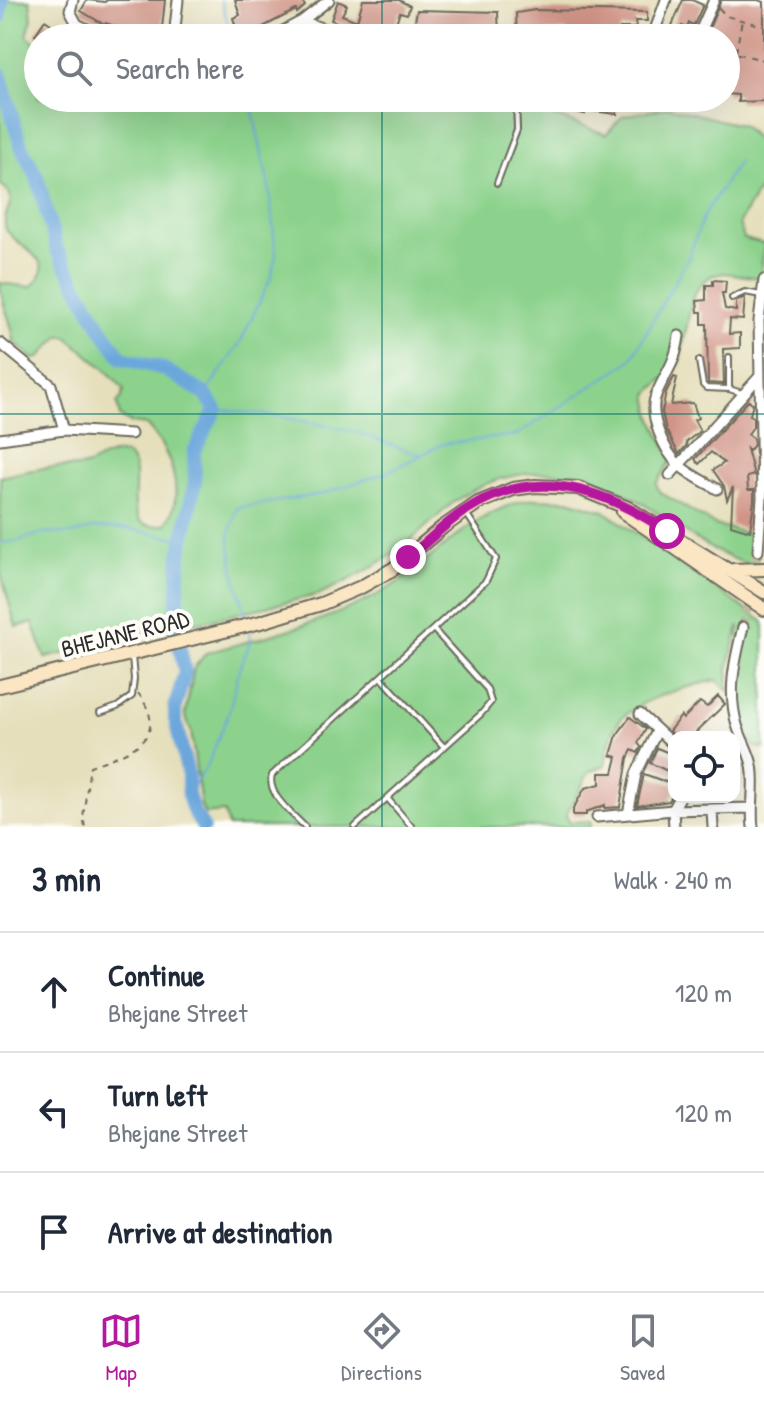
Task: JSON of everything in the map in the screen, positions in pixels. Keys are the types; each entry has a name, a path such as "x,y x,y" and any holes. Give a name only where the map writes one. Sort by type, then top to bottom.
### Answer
{"street":[{"path":"73,0 70,11 77,24"},
{"path":"175,24 178,0"},
{"path":"296,24 329,0"},
{"path":"657,24 666,0"},
{"path":"703,24 713,2"},
{"path":"302,21 310,24"},
{"path":"758,551 762,498 759,377 764,280"},
{"path":"679,336 675,360 656,396 653,409 667,447 680,466 717,489"},
{"path":"0,343 54,389 64,430"},
{"path":"670,475 759,377"},
{"path":"0,439 64,430 131,434"},
{"name":"BHEJANE ROAD","path":"0,686 261,622 321,604 375,580 465,511 513,489 535,486 578,488 611,502"},
{"path":"611,502 647,517 730,570 762,598"},
{"path":"611,502 762,598"},
{"path":"730,570 764,569"},
{"path":"743,627 733,668 732,703 752,765 753,827"},
{"path":"640,714 668,740"},
{"path":"628,814 636,774 657,731"},
{"path":"674,827 673,810 677,803"},
{"path":"597,817 673,810 751,808"},
{"path":"712,810 713,827"}],"lane":[{"path":"497,183 516,132 516,112"},
{"path":"732,298 745,292 761,295"},
{"path":"729,357 729,389"},
{"path":"699,361 701,379 706,388 729,389 743,394"},
{"path":"305,827 272,791 269,782 272,775 486,581 496,559 465,511"},
{"path":"355,827 481,714 491,699 482,683 434,630"},
{"path":"100,713 127,702 134,688 132,653"},
{"path":"381,677 444,747"},
{"path":"388,799 412,827"}],"path":[{"path":"713,2 726,16 764,26"},
{"path":"740,30 742,19"},
{"path":"740,54 764,60"},
{"path":"85,827 83,817 90,766 131,751 149,734 147,705 134,688"}],"green space":[{"path":"0,0 30,0 32,18 30,24 24,24 24,112 542,112 606,134 623,116 643,112 688,112 743,126 764,147 764,181 739,223 744,239 764,244 761,278 724,273 711,276 701,284 693,296 679,364 648,394 652,417 672,460 656,484 660,492 715,525 754,535 753,565 713,550 641,502 603,483 565,474 525,474 469,492 392,554 361,574 317,595 45,658 33,623 16,627 0,571 0,477 48,468 81,467 110,455 126,455 133,462 135,473 136,512 140,521 150,526 166,524 172,512 175,486 168,459 155,435 146,425 131,423 120,417 117,403 124,389 107,371 66,336 60,336 39,358 34,359 14,342 0,283 30,287 42,270 34,255 6,229 10,195 0,184"},
{"path":"533,499 569,500 604,511 764,622 764,749 752,746 738,698 739,626 728,668 729,691 717,680 680,689 643,703 615,727 605,765 589,772 566,815 569,822 591,821 591,827 228,827 224,812 205,814 201,806 191,731 185,715 194,668 206,653 297,627 363,602 403,579 490,514"}],"building":[{"path":"87,0 165,0 162,24 103,24 81,11"},
{"path":"235,0 301,0 305,6 297,13 296,10 269,24 235,24 233,18 240,15"},
{"path":"363,0 399,0 410,6 407,14 400,12 395,24 342,24 331,20 338,1 347,5 342,15 357,21"},
{"path":"683,0 703,5 694,24 673,24"},
{"path":"721,0 764,2 764,101 740,102 740,24 711,24"},
{"path":"417,10 498,12 498,24 414,24"},
{"path":"535,10 647,12 647,21 635,21 635,24 516,24 516,13"},
{"path":"713,280 726,281 725,293 722,293 725,309 736,311 736,302 745,297 743,320 730,319 729,334 740,333 740,348 723,349 724,384 708,383 707,324 702,324 702,312 698,312 697,301 706,300 706,285 713,285"},
{"path":"674,377 677,378 671,405 693,403 698,418 694,420 700,431 686,442 679,454 666,430 662,412 666,392"},
{"path":"748,401 753,403 750,415 753,417 753,427 748,434 753,438 754,445 749,451 747,449 754,475 747,477 748,490 754,490 750,531 731,525 733,487 727,500 724,486 713,470 724,463 711,452 699,464 695,459"},
{"path":"718,696 725,704 697,731 669,731 681,716 683,719 700,702 707,707"},
{"path":"630,717 646,729 638,743 641,747 638,753 632,750 628,758 620,807 605,808 605,805 586,812 586,815 573,815 573,809 585,788 600,784 600,773 613,773 617,757 611,755 617,735"},
{"path":"657,748 668,753 668,771 650,763"},
{"path":"644,774 668,783 668,801 637,806"}],"waterway":[{"path":"0,17 2,0"},
{"path":"221,0 228,24"},
{"path":"0,74 21,146 37,177 57,250 104,333 122,358 164,369 205,394 216,409 194,452 195,482 180,555 176,629 185,672 175,707 175,719 188,775 188,795 203,827"},
{"path":"205,394 240,343 271,277 276,255 269,187 253,112"},
{"path":"216,409 278,416 352,431 421,455 443,444 517,435 630,361 689,256 704,215 739,161"},
{"path":"247,619 233,568 229,536 237,508 322,494 385,473 420,456"},
{"path":"0,543 42,533 73,534 95,528 129,529 182,539"},
{"path":"188,795 208,764 229,712 240,666 251,640 249,629"}],"tunnel":[{"path":"743,627 758,551"}],"route":[{"path":"408,557 465,511 513,489 535,486 563,485 594,493 647,517 667,531"}]}
